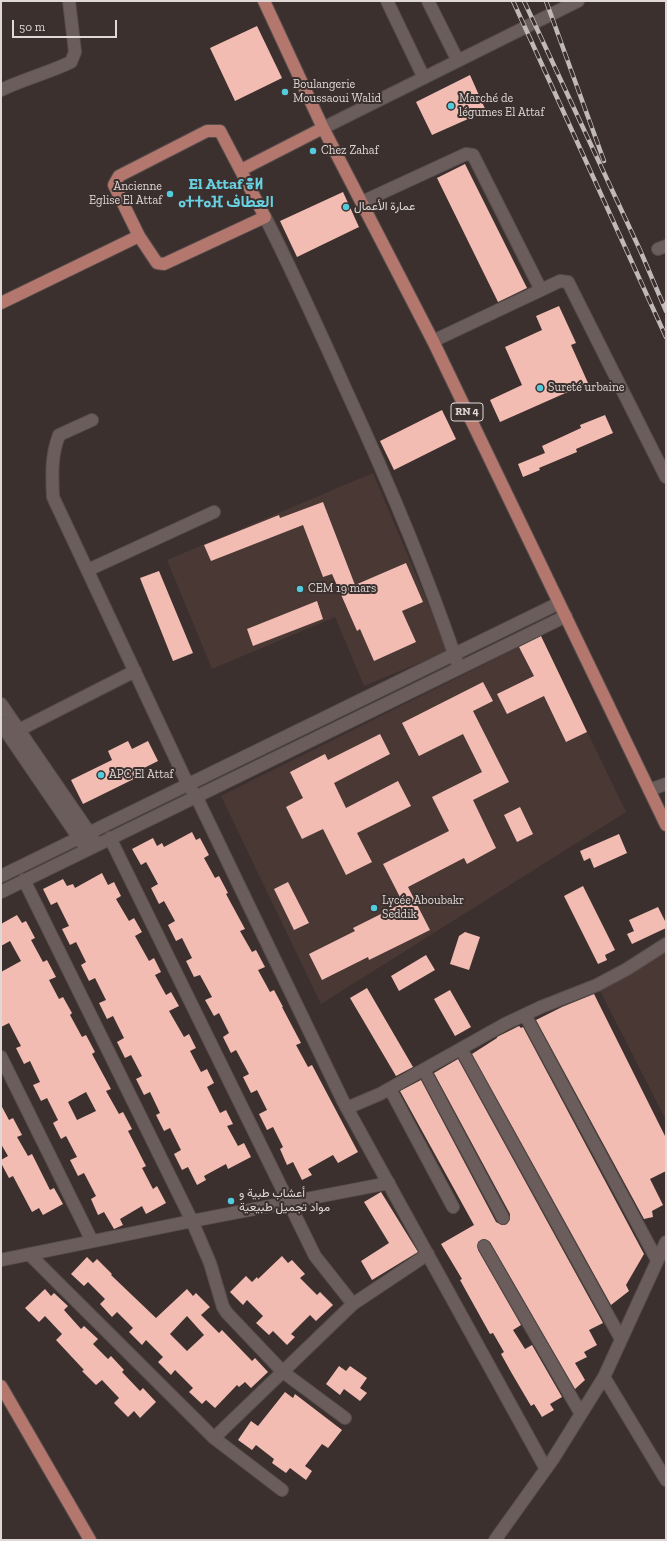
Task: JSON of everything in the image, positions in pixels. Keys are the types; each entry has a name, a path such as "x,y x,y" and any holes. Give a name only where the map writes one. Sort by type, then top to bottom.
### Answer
{"main road":[{"name":"RN 4","path":"264,1 324,128 433,341 666,825"},
{"path":"241,170 324,128"},
{"path":"206,131 220,131 265,217 164,264 157,263 140,236 114,185 119,176 206,131"},
{"path":"1,303 140,236"},
{"path":"1,1386 90,1540"}],"street":[{"path":"1,90 71,62 75,52 69,1"},
{"path":"387,1 424,78"},
{"path":"428,1 458,61"},
{"path":"324,128 578,1"},
{"path":"362,202 466,154 473,155 541,290"},
{"path":"265,217 292,270 390,488 445,626 459,669"},
{"path":"433,341 560,281 568,282 666,477"},
{"path":"92,420 59,435 55,445 52,461 53,497 136,671 188,785 196,796 347,1108 546,1469"},
{"path":"88,570 214,512"},
{"path":"1,876 559,603"},
{"path":"1,892 566,616"},
{"path":"19,730 136,671"},
{"path":"1,704 19,730 84,836"},
{"path":"1,724 92,847"},
{"path":"649,790 666,784"},
{"path":"110,838 315,1256 353,1304"},
{"path":"24,880 192,1221 210,1263 223,1307 283,1372 345,1418"},
{"path":"347,1108 390,1089 525,1015 597,985 627,969 666,944"},
{"path":"525,1015 658,1260"},
{"path":"461,1049 621,1339"},
{"path":"1,1057 92,1241"},
{"path":"424,1070 503,1218"},
{"path":"390,1089 453,1207"},
{"path":"3,1256 29,1254 389,1183"},
{"path":"495,1540 546,1469 604,1377 666,1242"},
{"path":"484,1246 581,1414"},
{"path":"29,1254 214,1438 282,1490"},
{"path":"214,1438 353,1304 428,1254"},
{"path":"604,1377 666,1480"}],"shaded area":[{"name":"CEM 19 mars","path":"373,473 448,651 364,686 335,617 212,669 167,560"},
{"name":"Lycée Aboubakr Seddik","path":"541,636 626,812 321,1004 221,796"},
{"path":"666,944 666,1120 597,985"}],"building":[{"path":"257,26 282,78 235,101 210,48"},
{"name":"Marché de légumes El Attaf","path":"470,75 486,111 432,135 416,102"},
{"path":"465,164 527,288 498,302 437,178"},
{"path":"343,192 359,227 297,257 280,221"},
{"path":"559,306 576,343 571,345 588,383 500,422 490,400 522,385 505,347 542,330 536,316"},
{"path":"442,410 456,439 394,470 380,441"},
{"path":"605,415 613,433 576,449 577,452 539,468 540,470 523,477 518,464 545,453 542,446 581,428 580,425"},
{"path":"323,502 355,585 406,563 423,602 402,611 416,642 374,661 360,629 357,631 332,574 323,577 303,525 211,561 204,545 279,515 280,518"},
{"path":"159,571 193,653 173,661 140,578"},
{"path":"317,601 323,619 253,646 247,629"},
{"path":"541,636 587,732 566,742 544,696 507,714 497,694 534,676 519,647"},
{"path":"483,682 493,701 473,711 509,782 473,800 496,848 467,864 464,858 408,887 430,930 369,960 368,957 322,980 309,954 355,931 353,928 403,903 383,864 449,831 432,797 482,772 463,734 419,756 402,723"},
{"path":"380,734 390,754 334,783 346,808 398,781 411,806 357,833 372,862 346,875 323,829 302,839 286,807 303,798 290,772 325,754 328,760"},
{"path":"128,741 132,749 148,741 158,761 142,769 144,774 83,804 71,780 112,760 108,751"},
{"path":"520,807 533,834 517,842 504,815"},
{"path":"192,832 196,840 200,838 209,855 204,858 215,878 219,876 228,893 226,894 245,929 240,931 252,952 256,950 265,967 258,970 270,992 274,990 283,1007 301,1043 296,1045 308,1067 312,1065 358,1152 338,1163 333,1155 308,1169 312,1175 302,1180 293,1162 287,1165 280,1149 283,1147 273,1127 267,1130 259,1114 267,1110 257,1090 251,1093 243,1077 249,1074 236,1050 231,1053 223,1037 229,1033 219,1013 214,1016 205,1000 212,997 200,975 194,977 186,961 192,958 182,938 176,941 168,925 175,921 164,901 159,904 151,888 158,884 146,862 141,865 132,849 153,838 157,846 162,843 164,847"},
{"path":"619,834 627,853 594,868 590,858 584,861 580,851"},
{"path":"102,873 108,885 114,882 121,896 116,899 129,921 134,918 142,932 135,936 149,961 154,958 161,972 155,975 166,995 171,992 179,1006 169,1011 184,1037 189,1034 196,1048 190,1051 201,1072 207,1069 214,1083 207,1087 220,1113 226,1110 233,1124 227,1126 238,1146 244,1143 251,1157 228,1169 226,1164 204,1176 206,1180 197,1185 188,1167 182,1170 174,1154 181,1150 170,1128 164,1131 156,1115 160,1113 150,1092 144,1095 136,1079 142,1076 131,1055 125,1058 117,1042 124,1038 113,1016 107,1019 99,1003 106,1000 95,978 89,981 81,965 86,962 76,942 70,945 62,929 69,926 57,902 51,905 43,889 63,879 67,886 73,884 75,888"},
{"path":"288,882 309,923 294,930 274,889"},
{"path":"583,886 615,950 605,955 607,960 598,964 564,896"},
{"path":"658,907 666,923 666,928 632,944 627,934 634,931 629,920"},
{"path":"17,915 22,923 26,921 35,938 31,940 43,962 47,960 56,977 49,980 59,999 63,997 72,1013 70,1015 82,1037 86,1035 95,1052 92,1054 111,1089 106,1091 119,1114 123,1112 132,1129 128,1131 146,1166 142,1168 153,1189 157,1186 166,1203 146,1214 142,1206 120,1219 123,1225 114,1229 104,1212 98,1215 91,1199 96,1196 84,1173 78,1176 70,1160 77,1157 66,1136 61,1139 53,1123 58,1120 47,1098 41,1101 33,1085 40,1082 30,1061 24,1064 16,1048 21,1046 9,1023 1,1027 1,972 21,961 10,941 1,946 1,924","holes":["86,1092 96,1111 77,1120 68,1102"]},
{"path":"465,932 480,937 469,970 450,964 459,936"},
{"path":"426,955 435,970 399,991 391,976"},
{"path":"367,988 413,1067 396,1076 350,998"},
{"path":"450,990 471,1027 455,1036 434,999"},
{"path":"594,994 666,1138 666,1171 650,1179 663,1205 652,1211 653,1217 644,1219 536,1020 562,1007"},
{"path":"519,1026 521,1028 523,1027 644,1254 626,1285 629,1291 611,1305 472,1054 497,1037"},
{"path":"458,1059 603,1323 589,1330 597,1345 584,1352 587,1357 575,1363 585,1380 575,1389 490,1242 484,1239 478,1242 478,1250 521,1325 513,1330 525,1349 532,1345 562,1397 550,1404 554,1410 542,1417 534,1404 531,1406 511,1372 501,1354 504,1352 493,1333 490,1334 460,1280 462,1279 441,1244 474,1225 400,1091 421,1080 496,1222 502,1225 507,1224 510,1219 510,1214 434,1073"},
{"path":"1,1105 9,1120 13,1118 22,1135 17,1137 28,1156 32,1154 50,1190 54,1188 63,1204 43,1215 39,1208 32,1212 13,1176 9,1178 1,1163 1,1160 8,1156 1,1144"},
{"path":"381,1192 418,1252 372,1280 361,1261 389,1243 364,1202"},
{"path":"282,1256 288,1263 292,1260 305,1274 300,1278 317,1295 320,1292 333,1305 316,1321 310,1315 291,1334 295,1337 287,1345 273,1331 269,1335 256,1323 263,1316 247,1300 243,1305 230,1292 246,1276 252,1282 257,1277 258,1279"},
{"path":"87,1257 93,1263 97,1259 112,1274 111,1275 156,1318 187,1289 193,1296 196,1293 210,1307 201,1315 219,1333 222,1330 252,1361 255,1358 268,1372 251,1388 245,1382 239,1387 237,1385 215,1408 206,1400 202,1404 189,1392 193,1388 175,1370 171,1375 158,1362 163,1357 146,1340 142,1345 129,1332 133,1328 117,1312 112,1317 100,1304 105,1299 88,1282 84,1286 71,1274","holes":["187,1316 204,1335 187,1351 170,1334"]},
{"path":"45,1289 51,1296 54,1293 68,1306 64,1310 81,1329 84,1326 98,1339 93,1344 108,1359 111,1356 124,1370 122,1372 140,1391 143,1388 156,1402 140,1418 134,1411 128,1417 114,1403 119,1398 102,1380 96,1385 82,1371 84,1370 56,1340 62,1334 45,1316 39,1322 25,1308"},
{"path":"339,1366 346,1371 350,1366 367,1378 360,1388 367,1393 360,1401 344,1389 340,1395 326,1384"},
{"path":"285,1392 293,1398 295,1394 342,1430 328,1448 322,1444 305,1466 312,1471 306,1480 290,1468 286,1473 272,1463 274,1459 256,1445 252,1450 238,1440 251,1421 258,1426"}],"railway":[{"path":"513,1 666,337"},
{"path":"524,1 640,250 666,311"},
{"path":"546,1 604,161"}],"place":[{"name":"Boulangerie Moussaoui Walid","path":"285,92"},
{"name":"Marché de légumes El Attaf","path":"451,106"},
{"name":"Chez Zahaf","path":"313,151"},
{"name":"Ancienne Eglise El Attaf","path":"170,194"},
{"name":"عمارة الأعمال","path":"346,207"},
{"name":"Sureté urbaine","path":"540,388"},
{"name":"CEM 19 mars","path":"300,589"},
{"name":"APC El Attaf","path":"101,775"},
{"name":"Lycée Aboubakr Seddik","path":"374,908"},
{"name":"أعشاب طبية و مواد تجميل طبيعية","path":"231,1201"}],"district":[{"name":"El Attaf ⴻⵍ ⴰⵜⵜⴰⴼ العطاف","path":"226,193"}]}
